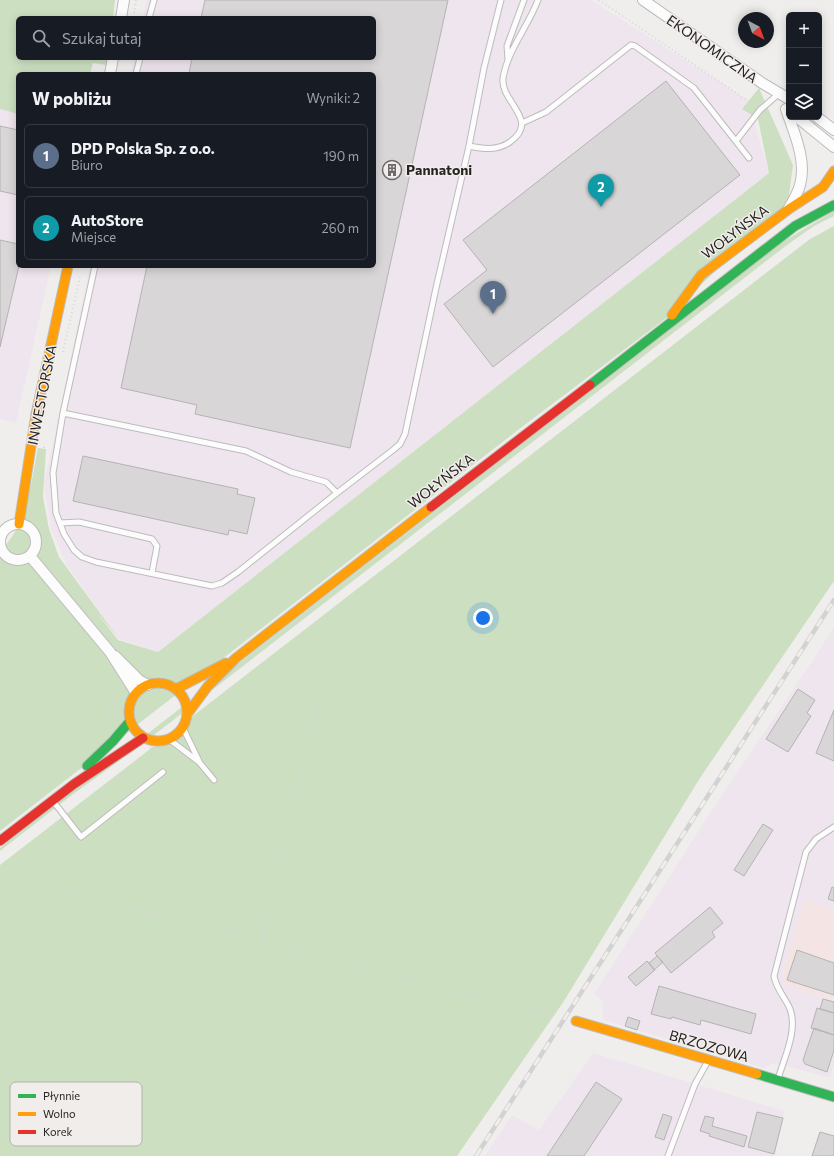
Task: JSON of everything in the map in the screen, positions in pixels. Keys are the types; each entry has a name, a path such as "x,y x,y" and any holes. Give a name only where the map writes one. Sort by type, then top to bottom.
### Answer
{"main road":[{"name":"WOŁYŃSKA","path":"664,326 702,275 788,209 823,186 834,172"},
{"name":"WOŁYŃSKA","path":"188,713 208,686 236,658 795,226 834,205"},
{"name":"INWESTORSKA","path":"19,524 36,414 68,268"},
{"name":"WOŁYŃSKA","path":"176,689 236,658"},
{"path":"162,683 176,689 185,699 188,713 183,728 170,740 156,742 143,738 135,731 130,721 129,706 136,693 148,685 162,683"},
{"path":"74,784 83,770 113,741 130,721"},
{"path":"0,841 74,784 143,738"},
{"name":"BRZOZOWA","path":"576,1021 834,1097"}],"street":[{"path":"121,16 124,0"},
{"name":"EKONOMICZNA","path":"643,0 762,83 786,104"},
{"path":"110,72 114,60"},
{"name":"EKONOMICZNA","path":"762,83 775,97 786,105"},
{"path":"788,209 800,186 800,149 792,120"},
{"path":"801,120 834,147"},
{"path":"821,120 834,130"},
{"path":"19,524 29,528 36,536 36,547 30,556 23,560 14,560 1,551 0,539 2,534 9,526 19,524"},
{"path":"30,556 110,652 136,693"},
{"path":"110,652 126,665 139,680 148,685"}],"lane":[{"path":"150,16 154,0"},
{"path":"95,268 63,413 53,473 56,513 64,534 74,550 82,556 96,562 212,586 222,583 393,450 400,444 405,434 436,288 469,146 484,68 501,0"},
{"path":"469,146 500,148 517,136 520,131 522,123 516,109 503,89 508,60 507,46 524,0"},
{"path":"508,60 538,0"},
{"path":"522,123 546,112 631,45 635,46 694,88 749,158"},
{"path":"136,72 140,60"},
{"path":"736,141 760,110 775,97"},
{"path":"63,413 246,451 291,472 326,482 338,493"},
{"path":"60,523 79,522 152,539 157,546 152,573"},
{"path":"183,728 199,762"},
{"path":"170,740 199,762 214,780"},
{"path":"52,800 81,837 162,772"},
{"path":"778,1080 793,1028 793,1018 789,1007 775,985 774,976 806,852 816,839 834,827"},
{"path":"668,1156 695,1084 708,1060"}],"path":[{"path":"132,16 136,0"},
{"path":"599,0 748,100 760,110 772,126 783,153 800,149"},
{"path":"76,590 118,644"},
{"path":"122,650 145,662"},
{"path":"262,938 323,687"},
{"path":"190,741 202,731 201,716"},
{"path":"148,749 154,747 173,755 182,748"},
{"path":"64,894 262,938 444,990 556,1015"}],"shaded area":[{"path":"147,0 591,0 748,100 769,173 158,652 119,639 67,565 51,529 44,484 90,268 376,268 376,72 131,72 134,60 376,60 376,16 143,16"},
{"path":"0,109 16,113 16,268 51,268 16,423 0,419"},
{"path":"834,626 834,909 804,899 783,973 784,981 790,988 834,1001 834,1065 830,1078 776,1063 763,1068 607,1021 603,1018 602,1006 604,1001 594,994 723,793 817,654"},
{"path":"804,899 834,909 834,1001 790,988 784,981 783,973"},
{"path":"593,1053 785,1111 774,1156 485,1156 512,1115 539,1130"}],"green space":[{"path":"0,0 115,0 113,16 16,16 16,60 108,60 107,65 93,63 91,72 16,72 16,113 0,109"},
{"path":"759,88 793,165 788,202 665,319 518,430 0,831 0,551 9,541 22,516 30,489 38,448 46,449 43,497 49,529 59,557 119,639 94,609 118,640 158,652 769,173 758,119 742,109"},
{"path":"834,211 834,216 814,226 787,245 145,742 147,734 784,241"},
{"path":"834,226 834,581 700,778 564,1001 457,1156 0,1156 0,865 810,239"},
{"path":"129,748 137,748 72,795 0,851 0,848"}],"building":[{"name":"Pannatoni","path":"205,0 448,0 350,448 195,414 197,405 121,388 147,268 376,268 376,72 189,72 192,60 376,60 376,16 201,16"},
{"path":"666,81 740,175 493,367 444,304 487,270 463,240"},
{"path":"0,126 16,130 16,195 0,191"},
{"path":"0,240 16,244 16,268 19,268 0,347"},
{"path":"83,456 238,489 237,494 255,498 247,534 229,530 228,535 73,501"},
{"path":"798,689 815,700 807,713 811,716 788,752 766,739"},
{"path":"834,710 834,761 816,753"},
{"path":"763,824 773,830 744,876 734,870"},
{"path":"832,887 834,888 834,901 828,899"},
{"path":"710,907 723,923 712,932 715,937 671,973 655,953"},
{"path":"797,950 834,963 834,995 787,980"},
{"path":"657,956 663,962 654,970 649,963"},
{"path":"647,961 655,970 636,986 628,977"},
{"path":"659,986 756,1014 751,1034 701,1020 700,1025 672,1017 671,1019 651,1014"},
{"path":"823,999 834,1002 834,1013 820,1009"},
{"path":"817,1008 834,1013 834,1035 811,1028"},
{"path":"628,1017 640,1021 637,1030 625,1026"},
{"path":"814,1028 834,1035 834,1050 827,1072 805,1064 803,1060"},
{"path":"596,1082 622,1099 584,1156 547,1156"},
{"path":"757,1112 783,1118 774,1154 748,1147"},
{"path":"663,1114 672,1117 664,1140 655,1137"},
{"path":"705,1116 714,1118 712,1126 747,1136 744,1147 709,1136 710,1134 700,1131"},
{"path":"820,1132 834,1136 834,1156 812,1156"}],"railway":[{"path":"476,1156 834,600"}],"traffic: fast":[{"path":"590,385 795,226 834,205"},
{"path":"87,766 113,741 130,721"},
{"path":"757,1074 834,1097"}],"traffic: slow":[{"path":"672,315 701,275 789,209 823,187 834,171"},
{"path":"19,524 36,414 68,268"},
{"path":"188,713 208,686 236,658 431,507"},
{"path":"176,689 226,663"},
{"path":"152,683 164,683 174,687 183,696 187,706 187,712 187,718 179,733 164,741 152,741 142,737 133,728 129,718 129,706 133,696 142,687 152,683"},
{"path":"576,1021 757,1074"}],"traffic: jam":[{"path":"431,507 590,385"},
{"path":"0,841 74,784 143,738"}],"place":[{"name":"Pannatoni","path":"392,170"},
{"name":"AutoStore","path":"601,207"},
{"name":"DPD Polska Sp. z o.o.","path":"493,314"}]}
